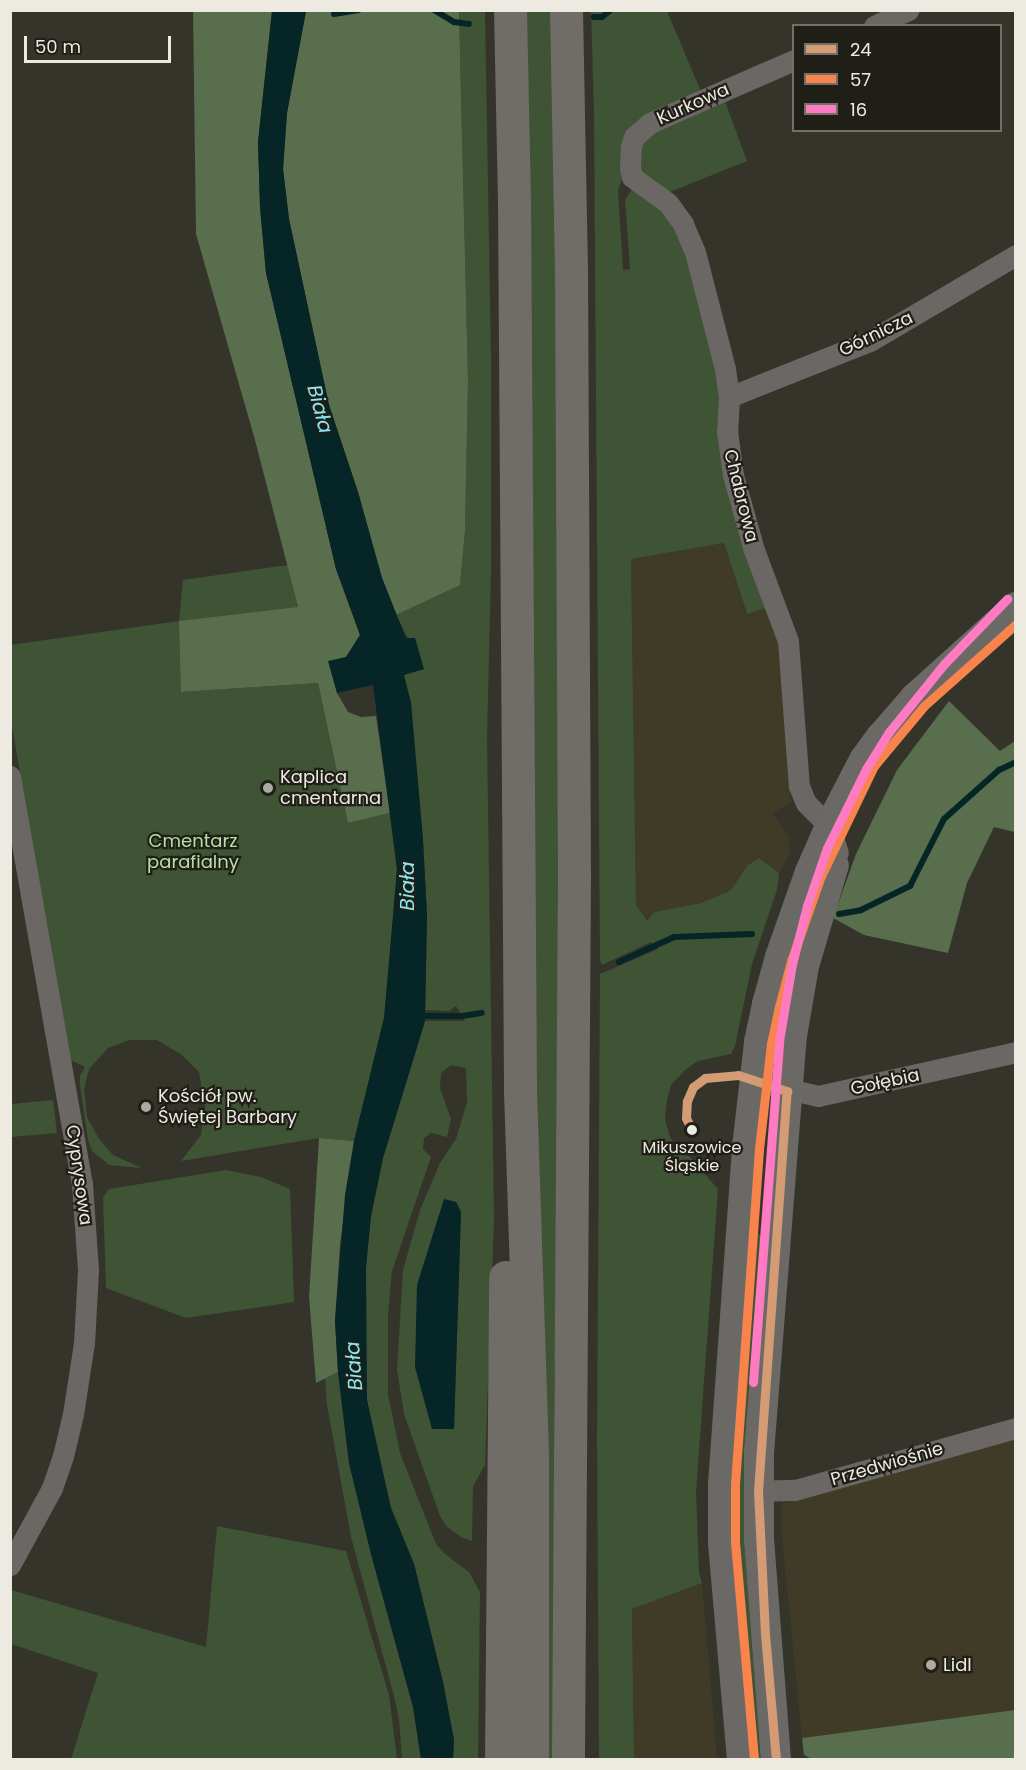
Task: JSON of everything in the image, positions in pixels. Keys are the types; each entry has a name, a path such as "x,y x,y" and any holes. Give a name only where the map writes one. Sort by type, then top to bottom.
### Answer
{"highway":[{"path":"510,10 514,201 520,1090 532,1457 532,1760"},
{"path":"566,10 571,267 574,863 568,1760"},
{"path":"501,1760 501,1466 507,1147 520,1090"}],"main road":[{"path":"776,1760 765,1634 758,1491 787,1091 792,1036 804,966 834,840 854,778 881,736 940,674 1008,613"},
{"path":"742,1760 723,1543 723,1484 754,1081 761,1033 780,957 810,872 834,840"}],"street":[{"path":"878,24 909,10"},
{"name":"Kurkowa","path":"632,177 631,147 641,129 792,61"},
{"name":"Chabrowa","path":"632,177 668,203 683,224 695,252 718,336 729,397 727,432 733,475 754,550 788,641 799,786 806,803 834,840"},
{"name":"Górnicza","path":"729,397 870,341 1016,255"},
{"name":"Cyprysowa","path":"10,776 82,1184 88,1270 84,1342 73,1414 63,1456 52,1488 10,1565"},
{"name":"Gołębia","path":"754,1081 787,1091 818,1096 1016,1052"},
{"name":"Przedwiośnie","path":"758,1491 795,1490 1016,1428"}],"shaded area":[{"path":"724,543 746,613 769,607 784,657 791,802 773,813 788,836 790,853 779,873 759,858 748,865 730,891 700,903 654,912 646,921 636,905 631,559"},
{"path":"1015,1434 1015,1710 802,1738 781,1527 782,1501"},
{"path":"702,1583 717,1759 634,1759 632,1609"}],"green space":[{"path":"193,11 272,11 258,142 260,207 266,273 336,569 360,635 346,657 329,662 337,693 348,712 361,717 376,716 390,813 348,823 318,683 181,692 179,621 298,607 255,440 196,234"},
{"path":"306,11 459,11 468,380 465,531 460,585 396,615 382,578 358,492 329,405 289,219 283,169 287,113"},
{"path":"459,11 485,11 491,358 491,573 487,739 494,1220 485,1465 473,1486 472,1541 461,1537 446,1526 440,1516 404,1414 397,1369 403,1270 420,1210 440,1163 456,1139 467,1102 466,1068 451,1065 441,1073 440,1088 451,1119 447,1137 431,1133 424,1138 423,1149 431,1157 392,1271 388,1314 388,1394 400,1453 436,1544 445,1554 469,1572 480,1592 478,1759 453,1759 454,1740 443,1682 414,1564 391,1508 380,1466 367,1400 365,1330 366,1267 371,1216 383,1158 425,1021 465,1021 456,1006 449,1011 425,1010 427,916 423,840 411,703 403,675 424,669 396,615 460,584 465,531 468,380","holes":["461,1212 454,1429 432,1429"]},
{"path":"522,11 554,11 558,219 558,1281 554,1381 555,1760 546,1759"},
{"path":"591,11 667,11 702,94 646,116 618,190 623,270 630,269 625,200 632,189 665,209 689,252 769,607 747,614 724,543 631,559 636,905 647,921 654,912 701,903 730,891 748,865 759,858 779,873 777,890 752,964 735,1046 731,1054 698,1061 686,1069 671,1085 667,1100 665,1119 670,1137 677,1148 688,1155 718,1189 696,1492 699,1572 702,1583 632,1609 634,1760 599,1759 597,1439 600,974 658,949 651,942 602,965 600,960 594,112"},
{"path":"723,96 747,161 665,194 640,175 642,138"},
{"name":"Cmentarz parafialny","path":"288,565 298,607 181,692 318,683 348,823 390,813 397,869 390,965 384,1018 354,1141 319,1138 181,1161 201,1135 205,1108 199,1072 182,1055 157,1040 130,1040 108,1048 89,1069 84,1089 87,1117 99,1139 113,1155 142,1168 109,1165 92,1151 88,1140 80,1085 80,1076 85,1067 69,1059 11,720 10,645 179,621 183,580"},
{"path":"949,701 1000,751 1015,741 1015,832 994,827 967,883 948,953 864,935 833,918 856,854 897,770"},
{"path":"53,1100 57,1133 11,1137 11,1104"},
{"path":"319,1138 354,1141 340,1245 335,1321 338,1372 316,1383 309,1297"},
{"path":"226,1170 261,1177 290,1189 294,1302 186,1318 106,1288 103,1197 109,1189"},
{"path":"753,1234 763,1235 765,1759 754,1759 734,1500"},
{"path":"338,1372 349,1463 371,1554 413,1707 421,1759 402,1759 399,1719 394,1696 351,1537 327,1405 325,1378"},
{"path":"217,1526 346,1551 389,1695 397,1759 71,1759 98,1673 11,1644 11,1590 206,1647"},
{"path":"1015,1710 1015,1759 814,1760 804,1755 802,1738"}],"water":[{"name":"Biała","path":"272,11 306,11 287,113 283,169 289,219 329,405 358,492 382,578 406,638 415,638 424,669 404,675 411,703 423,840 427,916 425,1021 383,1158 371,1216 366,1267 367,1400 391,1508 414,1564 443,1682 454,1740 453,1759 421,1759 413,1707 371,1554 349,1463 338,1372 335,1321 345,1195 354,1141 384,1018 397,869 373,685 337,693 328,661 346,657 360,635 336,569 266,273 260,207 258,142"},
{"path":"444,1199 456,1202 461,1212 454,1429 432,1429 415,1367 417,1285"}],"waterway":[{"path":"334,14 359,10"},
{"path":"434,10 454,22 469,24"},
{"path":"594,17 602,17 611,10"},
{"path":"839,914 861,910 910,886 944,819 999,770 1016,762"},
{"path":"619,962 674,937 752,934"},
{"path":"417,1016 462,1016 482,1013"}],"transit line":[{"name":"16","path":"753,1382 780,1035 792,964 807,906 827,848 866,769 889,732 944,664 1007,599"},
{"name":"57","path":"754,1759 735,1542 735,1484 759,1149 771,1044 779,1007 791,961 821,876 874,766 924,706 1016,624"},
{"name":"24","path":"692,1130 686,1118 687,1101 693,1087 705,1078 738,1075 787,1091"},
{"name":"24","path":"776,1760 765,1634 758,1491 787,1091"}],"place":[{"name":"Kaplica cmentarna","path":"268,788"},
{"name":"Kościół pw. Świętej Barbary","path":"146,1107"},
{"name":"Mikuszowice Śląskie","path":"692,1130"},
{"name":"Lidl","path":"931,1665"}]}
